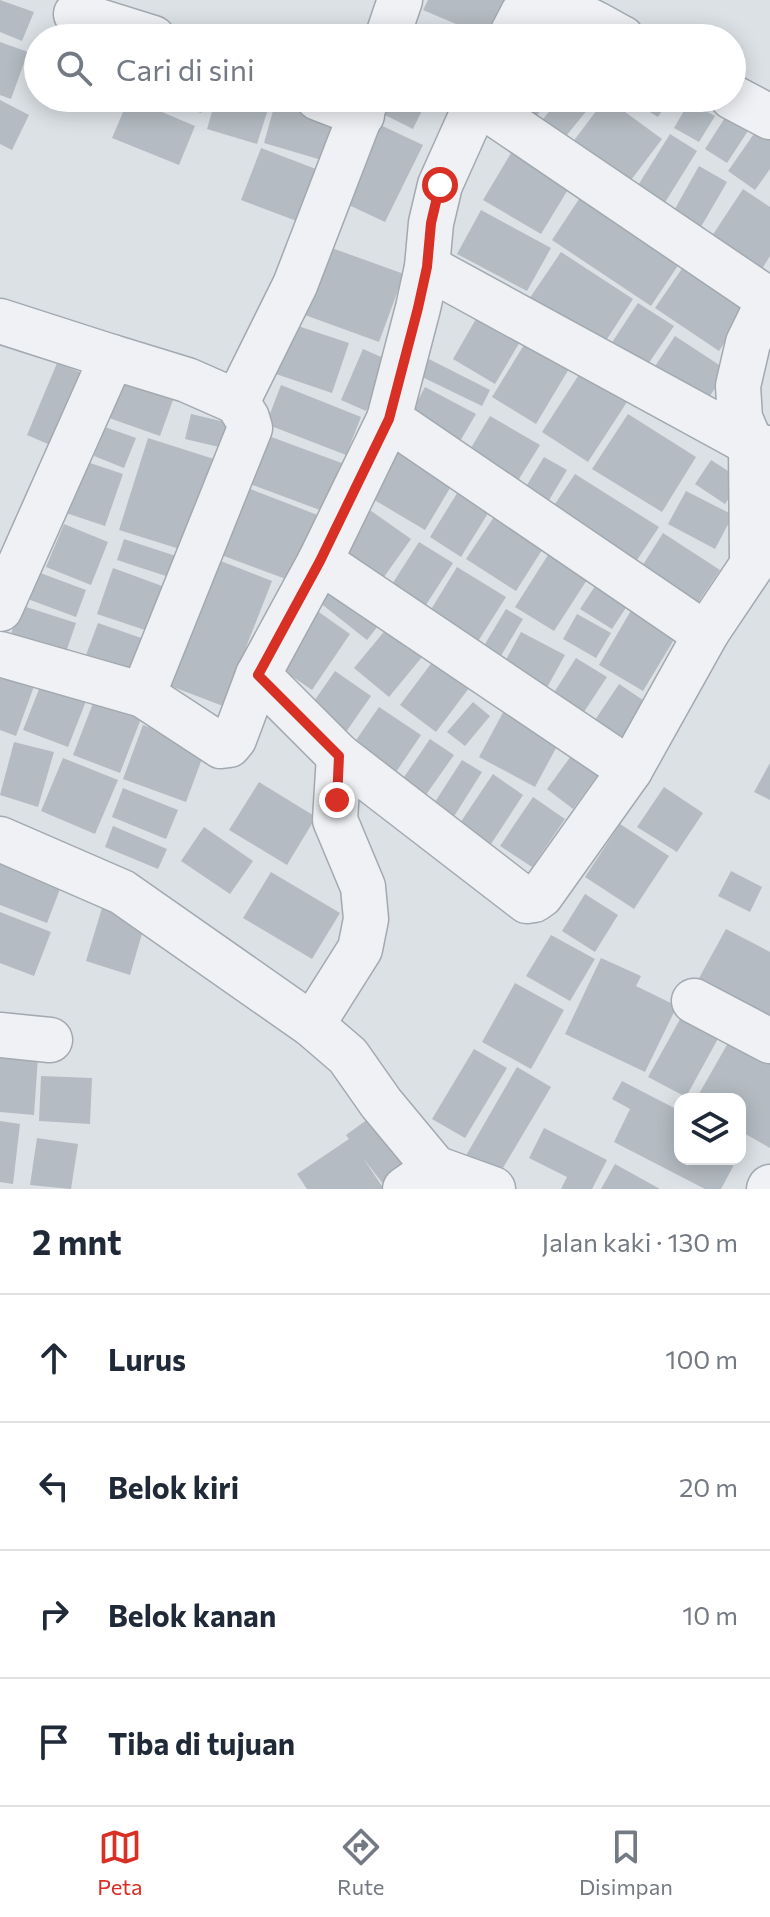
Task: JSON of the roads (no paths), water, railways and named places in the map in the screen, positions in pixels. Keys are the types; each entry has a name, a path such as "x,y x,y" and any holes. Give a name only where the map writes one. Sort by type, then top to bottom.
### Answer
{"street":[{"path":"392,24 400,0"},
{"path":"517,24 523,13 540,6 570,10 596,24"},
{"path":"76,14 108,24"},
{"path":"746,104 770,117"},
{"path":"237,402 295,285 362,112"},
{"path":"0,654 143,695 221,746 229,745 258,675 320,561 389,419 427,267 431,223 440,185 473,112"},
{"path":"258,675 339,756 527,901 534,900 541,895 630,770 707,632 752,565 760,446 740,418 738,386 748,343 770,299 496,112"},
{"path":"427,267 760,446"},
{"path":"0,321 187,380 237,402 247,418 250,428 143,695"},
{"path":"0,609 112,357"},
{"path":"389,419 689,623 707,632"},
{"path":"320,561 630,770"},
{"path":"312,1025 365,936 363,887 335,820 339,756"},
{"path":"0,839 122,892 312,1025 348,1056 381,1103 420,1178 493,1189"},
{"path":"694,1001 770,1041"},
{"path":"0,1035 50,1040"}]}
